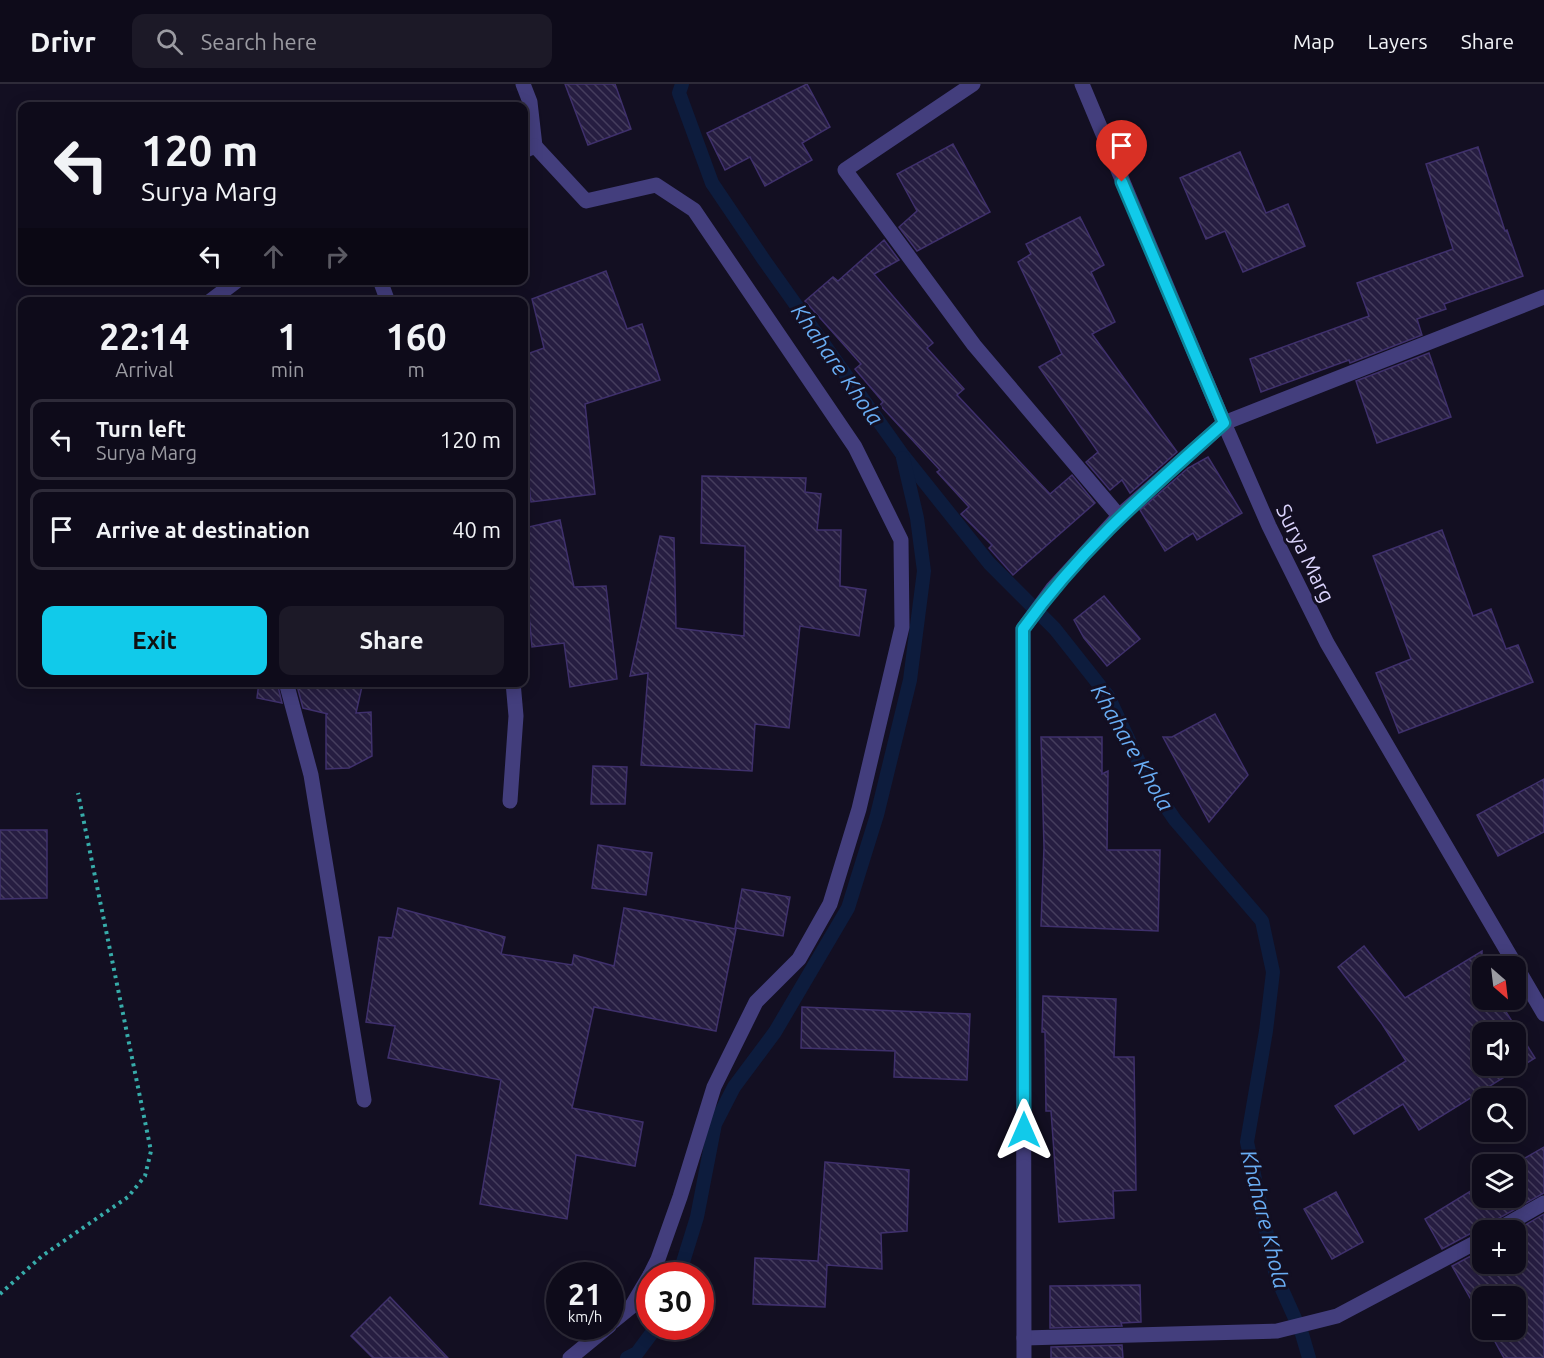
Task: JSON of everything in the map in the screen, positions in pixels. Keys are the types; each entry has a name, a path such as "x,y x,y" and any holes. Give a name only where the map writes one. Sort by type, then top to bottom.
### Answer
{"street":[{"path":"523,84 530,102 529,149 586,201 656,185 694,210 855,447 901,540 902,627 859,809 830,904 799,959 756,1002 719,1076 656,1262"},
{"path":"973,84 845,170 974,345 1119,516"},
{"name":"Surya Marg","path":"1082,84 1269,526 1327,643 1544,1014"},
{"path":"216,297 231,285"},
{"path":"1024,1358 1023,629 1053,588 1119,516 1224,423 1544,297"},
{"path":"287,687 311,775 364,1100"},
{"path":"510,801 516,716 513,687"},
{"path":"1514,1220 1544,1203"},
{"path":"1024,1338 1277,1331 1337,1316 1472,1244"},
{"path":"624,1313 636,1299"},
{"path":"570,1358 592,1340"}],"path":[{"path":"0,1294 42,1256 128,1197 145,1176 151,1151 78,793"}],"building":[{"path":"565,84 615,84 631,129 588,145"},
{"path":"807,84 830,127 802,143 812,160 765,186 750,157 725,170 707,133"},
{"path":"953,144 990,212 917,251 899,227 917,211 897,174"},
{"path":"1478,147 1505,231 1507,230 1523,276 1444,304 1446,309 1417,319 1422,335 1350,363 1349,360 1261,392 1250,359 1369,316 1357,283 1453,249 1426,164"},
{"path":"1240,152 1266,213 1288,204 1305,246 1243,272 1225,231 1206,239 1180,178"},
{"path":"1080,217 1104,265 1091,272 1115,322 1092,334 1177,452 1130,493 1122,480 1110,490 1086,462 1098,452 1039,367 1062,354 1018,262 1031,254 1026,244"},
{"path":"884,240 899,260 874,274 933,343 927,348 964,389 957,395 1050,494 1072,475 1095,503 1013,575 989,548 992,545 961,514 969,507 937,472 940,470 880,405 883,402 855,369 861,364 805,301 833,277 838,281"},
{"path":"606,271 627,329 642,324 660,380 585,404 595,494 531,502 528,477 528,354 544,348 532,299"},
{"path":"1429,353 1451,417 1377,443 1356,381"},
{"path":"1208,457 1242,513 1197,540 1193,533 1165,551 1140,510 1188,468"},
{"path":"702,476 806,478 805,492 821,494 817,530 841,530 840,586 866,590 859,636 800,626 789,728 755,724 752,771 641,765 648,673 630,676 660,536 674,538 676,628 744,636 745,546 701,543"},
{"path":"560,520 574,587 606,586 617,679 570,687 564,643 532,647 528,604 528,527"},
{"path":"1442,530 1473,616 1491,609 1506,649 1518,645 1533,682 1399,733 1376,673 1411,659 1373,556"},
{"path":"1104,596 1140,639 1107,666 1084,638 1074,620"},
{"path":"258,687 278,687 282,703 257,698"},
{"path":"297,687 362,687 356,713 371,712 372,756 349,768 326,769 326,714 328,714 303,708"},
{"path":"1215,714 1248,775 1209,822 1163,737 1172,737"},
{"path":"1041,737 1102,737 1102,774 1108,771 1107,850 1160,850 1158,931 1041,926 1044,847"},
{"path":"593,766 627,767 625,804 591,804"},
{"path":"1544,779 1544,832 1498,856 1477,815"},
{"path":"0,830 47,830 47,898 0,899"},
{"path":"598,845 652,853 646,895 592,888"},
{"path":"742,889 790,897 783,936 735,928"},
{"path":"398,908 505,937 501,954 572,965 574,955 614,966 624,908 736,929 716,1031 594,1007 572,1108 643,1122 635,1166 576,1155 567,1219 480,1204 501,1080 388,1058 395,1026 366,1022 379,937 392,938"},
{"path":"1364,946 1405,998 1472,957 1472,1010 1505,1010 1512,1022 1472,1022 1472,1076 1506,1076 1487,1088 1472,1088 1472,1097 1419,1130 1403,1104 1354,1134 1335,1106 1406,1061 1382,1024 1338,967"},
{"path":"1043,996 1116,999 1114,1057 1134,1057 1136,1190 1113,1191 1114,1218 1059,1222 1051,1111 1046,1111 1045,1032 1042,1032"},
{"path":"802,1007 970,1014 967,1080 894,1077 895,1051 801,1048"},
{"path":"1526,1044 1535,1058 1526,1064"},
{"path":"1544,1147 1544,1193 1526,1203 1526,1158"},
{"path":"825,1162 909,1170 907,1231 881,1233 882,1269 827,1265 825,1307 753,1304 755,1258 818,1261"},
{"path":"1472,1190 1472,1208 1517,1208 1496,1220 1472,1220 1472,1233 1442,1249 1425,1219"},
{"path":"1336,1192 1363,1242 1332,1259 1304,1209"},
{"path":"1544,1214 1544,1358 1504,1358 1494,1340 1526,1340 1526,1286 1472,1286 1472,1301 1452,1266 1472,1255 1472,1274 1526,1274 1526,1225"},
{"path":"1140,1285 1141,1322 1121,1323 1122,1326 1050,1328 1050,1286"},
{"path":"390,1297 448,1358 373,1358 351,1336"},
{"path":"1122,1345 1123,1358 1051,1358 1051,1347"}],"waterway":[{"name":"Khahare Khola","path":"682,84 679,93 712,183 764,260 902,454 989,563 1055,629 1108,696 1147,779 1175,820 1262,921 1273,972 1266,1031 1247,1142 1276,1276 1302,1334 1309,1358"},
{"path":"683,1262 697,1217 715,1124 734,1087 775,1032 848,908 877,815 910,680 924,571 917,518 903,458"},
{"path":"627,1358 637,1353 647,1340"}],"route":[{"path":"1024,1130 1023,629 1053,588 1119,516 1224,423 1122,182"}]}
